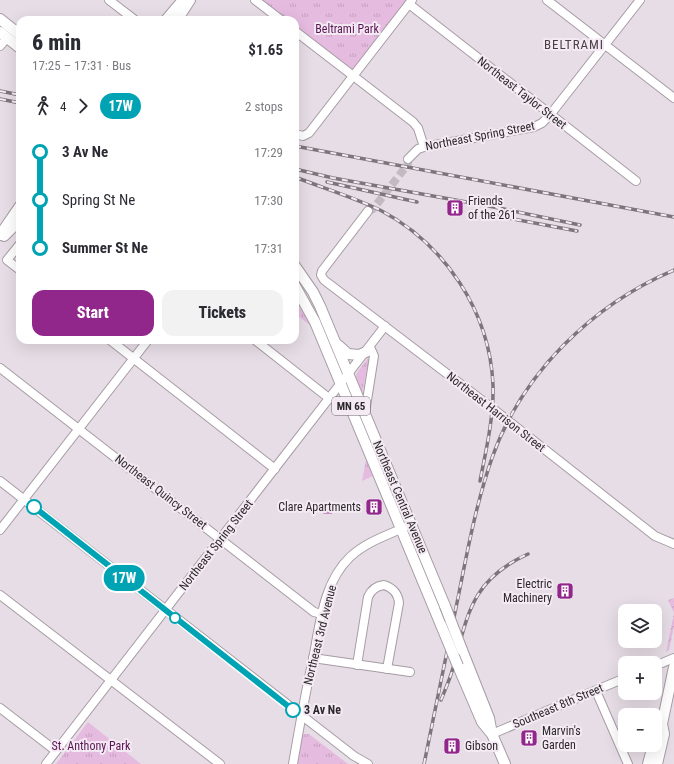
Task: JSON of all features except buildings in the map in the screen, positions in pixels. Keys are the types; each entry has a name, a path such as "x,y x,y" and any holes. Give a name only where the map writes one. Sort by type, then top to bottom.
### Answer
{"main road":[{"path":"169,16 183,0"},
{"path":"180,16 190,0"},
{"path":"0,19 16,32"},
{"path":"3,35 16,46"},
{"path":"0,235 16,211"},
{"path":"0,240 16,224"},
{"name":"Northeast Central Avenue","path":"299,272 313,292 334,338 364,413 412,524 489,718 492,734 505,764"},
{"name":"Northeast Central Avenue","path":"299,293 315,322 482,722 492,734"},
{"path":"334,338 343,352 348,354 359,354 368,349"},
{"path":"662,743 664,734 662,724 674,667"},
{"path":"648,764 651,752"},
{"path":"657,764 660,752"}],"street":[{"path":"109,0 130,16"},
{"path":"255,0 276,16"},
{"path":"547,0 674,98"},
{"name":"Northeast Spring Street","path":"408,159 418,149 424,146 534,127 545,121 640,0"},
{"path":"299,135 304,136 309,133 410,2"},
{"name":"Northeast Taylor Street","path":"410,2 550,115 636,181"},
{"path":"299,34 413,122 418,128 424,146"},
{"path":"0,46 3,35"},
{"name":"Northeast Harrison Street","path":"368,211 322,271 321,275 324,280 492,408 655,536 666,542 674,544"},
{"path":"16,249 7,260 16,267"},
{"name":"Northeast Spring Street","path":"46,764 385,326"},
{"path":"115,344 275,469"},
{"path":"0,530 145,344"},
{"path":"260,344 330,398"},
{"path":"364,413 374,356 368,349"},
{"name":"Northeast Quincy Street","path":"0,368 314,612 322,614"},
{"path":"0,481 354,756 368,764"},
{"name":"Northeast 3rd Avenue","path":"292,764 322,614 328,591 333,580 343,565 356,551 369,543 412,524"},
{"path":"357,665 368,597 370,592 377,586 384,585 395,591 398,596 399,603 387,669"},
{"path":"0,595 220,764"},
{"path":"313,658 410,672"},
{"path":"662,663 674,658"},
{"name":"Southeast 8th Street","path":"492,734 618,681"},
{"path":"596,691 628,764"},
{"path":"0,708 56,751"}],"green space":[{"name":"Beltrami Park","path":"262,0 407,0 352,70 299,28 299,16 283,16"},
{"path":"299,306 310,325 299,317"},
{"path":"368,358 362,395 357,383 356,375"},
{"path":"366,460 373,476 362,481"},
{"path":"674,598 674,613 668,600"},
{"path":"674,613 674,626 669,650 666,652"},
{"name":"St. Anthony Park","path":"88,722 141,764 56,764"},
{"path":"300,734 309,734 348,764 296,764"}],"shaded area":[{"path":"323,505 329,506 332,509 332,514 324,514 319,510"}],"tunnel":[{"path":"368,211 373,209 408,164 408,159"}],"railway":[{"path":"0,91 16,94"},
{"path":"0,99 16,102"},
{"path":"299,147 674,217"},
{"path":"299,170 333,178 494,207 580,225"},
{"path":"299,178 370,205 403,224 425,241 444,261 460,283 473,307 483,332 490,358 493,385 491,421 480,481"},
{"path":"327,182 417,202"},
{"path":"492,215 577,231"},
{"path":"424,764 473,524 492,458 505,427 541,370 588,322 615,302 674,270"},
{"path":"441,700 452,672 468,615 475,600 483,587 494,575 509,564 528,554"}],"bus line":[{"name":"17W","path":"34,507 293,710"}],"place":[{"name":"Friends of the 261","path":"455,208"},
{"name":"Clare Apartments","path":"374,507"},
{"name":"Electric Machinery","path":"565,591"},
{"name":"3 Av Ne","path":"293,710"},
{"name":"Marvin's Garden","path":"529,738"},
{"name":"Gibson","path":"452,746"}],"district":[{"name":"BELTRAMI","path":"574,44"}]}
